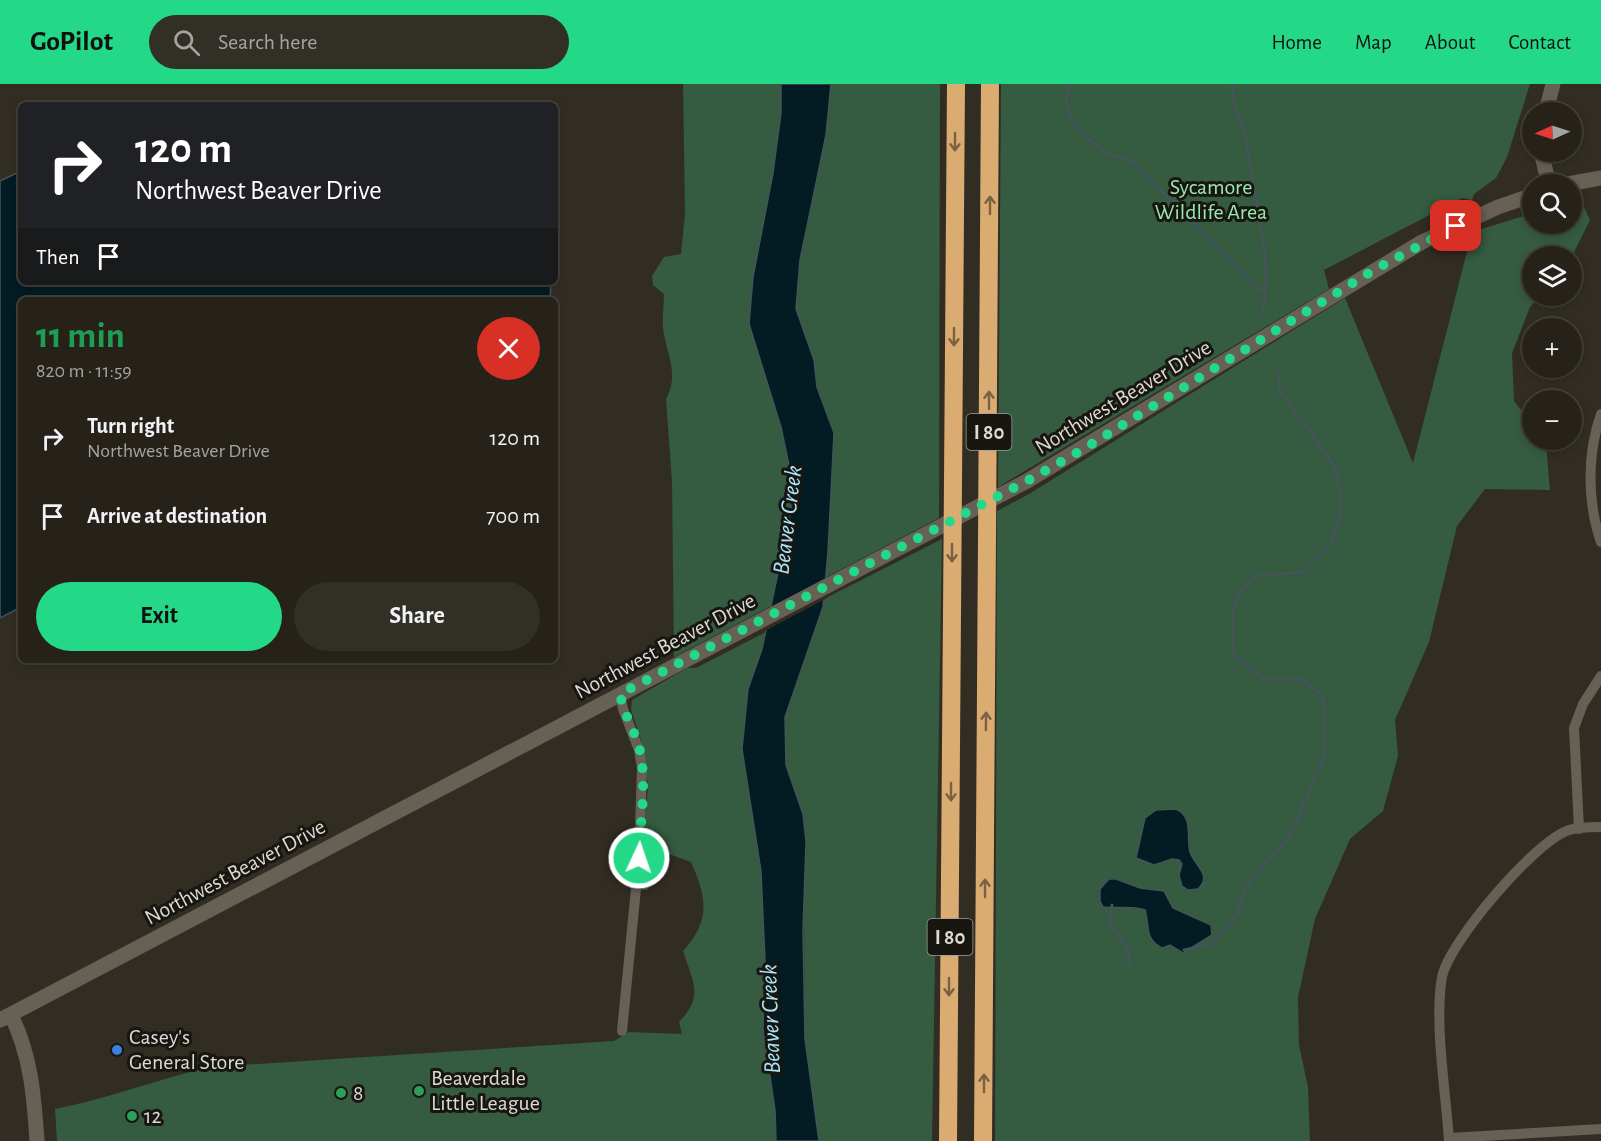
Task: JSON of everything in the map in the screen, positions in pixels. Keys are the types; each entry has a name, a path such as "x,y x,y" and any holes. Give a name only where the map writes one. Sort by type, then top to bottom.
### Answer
{"highway":[{"name":"I 80","path":"948,1141 956,84"},
{"name":"I 80","path":"983,1141 990,84"}],"main road":[{"path":"1548,102 1553,84"},
{"path":"1582,181 1601,177"},
{"name":"Northwest Beaver Drive","path":"5,1018 1027,481 1082,450 1403,253 1473,218 1522,199"},
{"path":"5,1018 20,1032 30,1068 37,1141"}],"street":[{"path":"1601,414 1595,432 1591,468 1593,506 1601,542"},
{"path":"1579,829 1574,728 1583,704 1601,676"},
{"path":"620,694 623,709 639,750 642,768 639,858 622,1031"},
{"path":"1601,827 1568,831 1550,843 1509,879 1472,924 1446,964 1439,999 1449,1139 1601,1129"}],"green space":[{"path":"683,84 940,84 939,518 674,657 672,481 666,399 672,381 672,372 663,328 664,294 653,285 652,276 664,257 681,254 685,214"},
{"name":"Sycamore Wildlife Area","path":"1001,84 1530,84 1524,102 1522,102 1522,109 1507,157 1496,178 1474,194 1472,200 1462,198 1324,270 1329,289 998,487"},
{"path":"1582,203 1590,220 1577,246 1522,246 1522,306 1531,306 1526,318 1522,318 1522,327 1512,353 1514,401 1522,411 1522,450 1546,450 1550,490 1485,489 1457,526 1429,642 1395,720 1398,756 1383,811 1350,839 1315,919 1298,997 1299,1045 1308,1087 1310,1141 995,1141 997,511 1029,494 1345,298 1413,463 1472,232 1522,216 1522,234 1582,234"},
{"path":"942,539 932,1141 819,1141 805,1039 803,814 786,765 785,717 824,599"},
{"path":"766,632 742,749 761,871 765,961 763,1029 775,1110 776,1141 57,1141 55,1109 210,1067 614,1041 629,1032 682,1034 679,1022 687,1013 694,996 693,980 683,951 692,940 702,919 703,898 691,862 650,847 648,890 639,890 648,786 641,740 631,710 632,700 687,668 696,668"}],"water":[{"name":"Beaver Creek","path":"781,84 831,84 826,135 800,260 796,309 814,360 817,387 834,433 828,552 823,607 785,717 786,765 803,814 806,841 803,931 805,1039 819,1141 776,1141 775,1110 763,1029 765,961 761,871 742,749 748,689 762,649 792,506 790,470 781,427 749,324 753,277 773,173 781,113"},
{"path":"18,172 18,285 551,285 550,297 18,297 18,609 0,618 0,181"},
{"path":"1176,809 1185,817 1190,852 1203,875 1204,879 1198,889 1188,890 1182,886 1179,875 1182,864 1179,860 1172,859 1154,865 1136,858 1145,818 1156,810"},
{"path":"1109,879 1116,879 1140,888 1164,891 1173,908 1211,925 1212,935 1183,953 1170,945 1162,948 1152,941 1145,910 1103,907 1100,901 1100,889"}],"pier":[{"path":"829,577 827,598 763,632 767,609"}],"waterway":[{"path":"1070,84 1066,101 1067,109 1078,129 1104,152 1134,162 1260,290 1263,289"},
{"path":"1232,84 1235,110 1245,134 1265,253 1266,280 1263,313"},
{"path":"1184,950 1211,944 1237,916 1248,884 1287,839 1296,823 1325,753 1325,714 1322,695 1303,680 1261,678 1236,657 1233,647 1233,610 1241,591 1255,576 1304,572 1332,543 1340,514 1339,485 1332,462 1280,391 1278,373"},
{"path":"1112,905 1109,923 1129,950 1130,968"}],"place":[{"name":"Casey's General Store","path":"117,1050"},
{"name":"Beaverdale Little League","path":"419,1091"},
{"name":"8","path":"341,1093"},
{"name":"12","path":"132,1116"}],"route":[{"path":"639,858 642,768 639,750 623,709 620,694 1027,481 1082,450 1374,270 1422,242 1456,226"}]}
